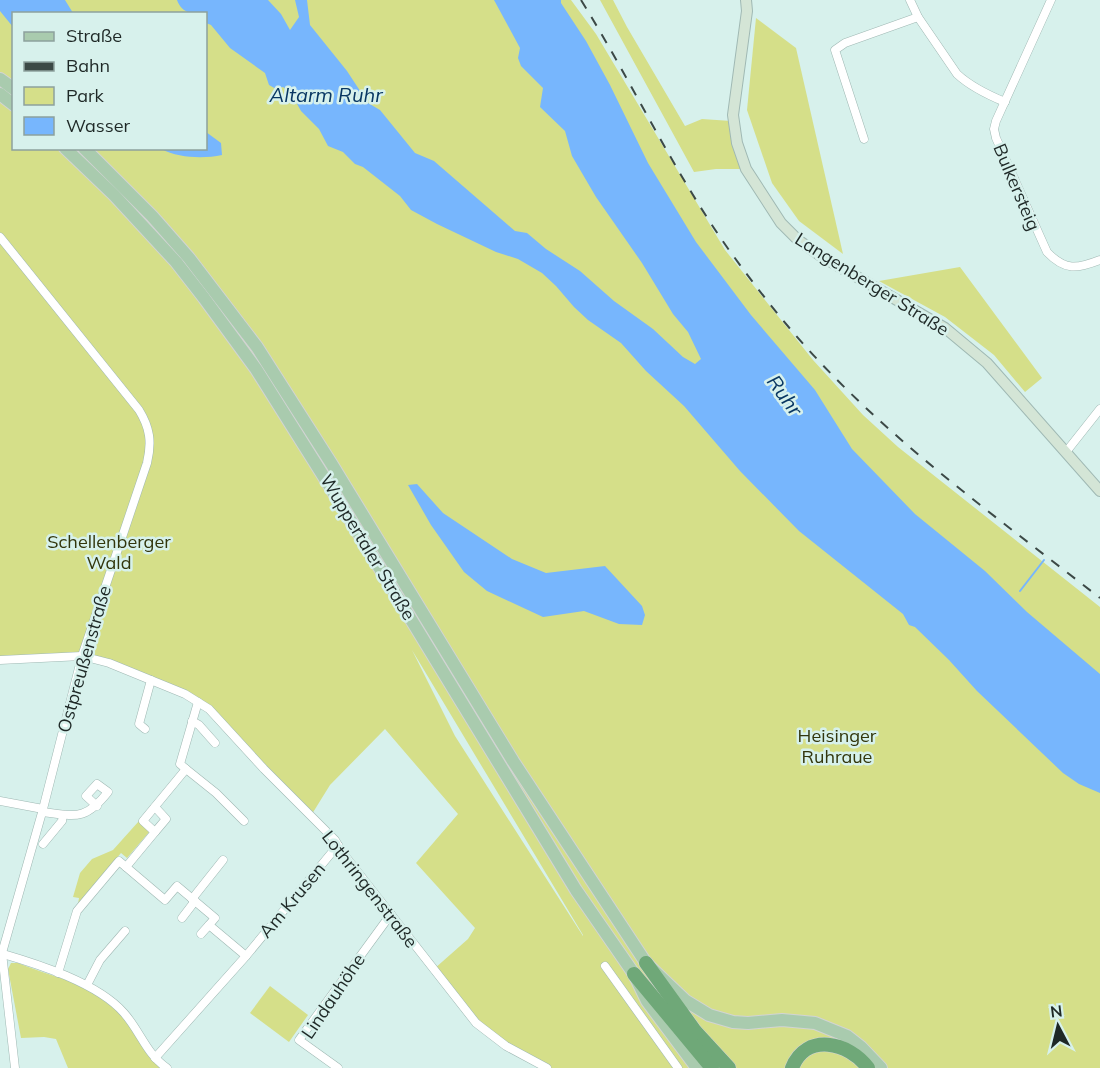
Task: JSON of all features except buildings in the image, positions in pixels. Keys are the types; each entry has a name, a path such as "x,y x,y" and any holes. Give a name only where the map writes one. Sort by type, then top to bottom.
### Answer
{"highway":[{"path":"646,963 695,1031 729,1068"},
{"path":"634,974 712,1068"},
{"path":"792,1068 801,1054 815,1046 825,1045 837,1045 846,1049 867,1068"}],"main road":[{"name":"Langenberger Straße","path":"746,0 747,11 733,115 737,143 746,169 781,223 798,240 820,256 945,328 987,363 1100,491"},
{"path":"0,94 12,103"},
{"name":"Wuppertaler Straße","path":"67,150 114,195 176,262 250,361 324,475 576,890 634,974 647,1001 697,1068"},
{"name":"Wuppertaler Straße","path":"86,150 138,201 182,250 210,283 257,348 319,443 513,761 646,963 686,1001 709,1015 733,1022 782,1020 815,1023 847,1036 881,1068"}],"street":[{"path":"910,0 918,17 957,74 987,95 1005,102"},
{"name":"Bulkersteig","path":"1051,0 996,120 994,129 1041,243 1052,257 1065,266 1080,267 1100,260"},
{"path":"864,139 835,50 845,43 918,17"},
{"name":"Ostpreußenstraße","path":"0,237 139,410 146,421 150,436 147,463 82,656 42,810 1,953 15,1068"},
{"path":"1066,452 1100,409"},
{"name":"Lothringenstraße","path":"0,660 82,656 104,661 152,680 198,702 225,725 264,769 331,836 476,1023 532,1065 547,1068"},
{"path":"145,729 139,724 152,680"},
{"path":"198,702 180,764 216,793 244,820"},
{"path":"192,721 199,725 215,743"},
{"path":"155,832 143,821 186,769"},
{"path":"0,801 76,816 97,806"},
{"path":"126,867 166,819 154,807"},
{"path":"43,844 62,821 63,815"},
{"name":"Am Krusen","path":"155,1058 246,956 338,845"},
{"path":"182,918 223,860"},
{"path":"58,973 77,911 119,861 165,900 177,886 193,900"},
{"name":"Am Krusen","path":"193,900 215,918 209,926 246,956"},
{"name":"Lindauhöhe","path":"338,1068 299,1040 391,914"},
{"path":"201,934 209,926"},
{"path":"87,985 100,960 125,931"},
{"path":"1,953 87,985 118,1006 155,1058 167,1068"},
{"path":"605,966 678,1068"}],"green space":[{"name":"Heisinger Ruhraue","path":"0,0 571,0 596,34 725,250 813,360 863,415 898,447 1100,607 1100,1068 549,1068 485,1029 434,969 468,939 475,928 416,863 458,814 385,729 330,785 312,814 210,709 97,658 0,658","holes":["412,650 583,935 455,736"]},
{"path":"600,0 613,0 685,126 702,119 731,121 745,169 694,172"},
{"path":"756,18 796,48 843,254 799,221 772,183 747,110"},
{"path":"960,267 1042,378 1025,392 994,355 945,317 879,281"},
{"path":"139,821 150,831 127,858 121,853 78,904 79,898 73,897 80,873 92,859 113,850"},
{"path":"11,963 18,963 84,987 108,1002 136,1033 161,1068 68,1068 56,1039 21,1038 8,969"},
{"path":"270,986 308,1015 289,1042 250,1013"}],"water":[{"path":"0,0 65,0 72,12 12,12 12,26 0,11"},
{"path":"177,0 268,0 281,14 290,30 299,17 295,0 307,0 310,25 347,71 368,103 380,110 415,153 434,161 515,231 527,233 546,249 580,271 614,301 653,329 683,357 695,364 701,359 688,332 673,314 642,263 596,197 572,156 565,131 540,107 543,88 521,66 518,58 520,48 494,0 561,0 610,85 648,163 696,242 751,315 815,390 852,449 915,514 985,571 1027,612 1100,674 1100,793 1079,784 1063,773 977,691 915,627 909,625 903,614 799,531 740,471 684,406 646,371 621,343 588,320 574,307 542,273 518,259 496,252 411,210 400,196 363,167 355,164 343,152 328,146 319,129 301,111 291,93 283,87 276,89 269,85 265,73 230,48 211,25 207,23 207,12 188,12 179,5"},
{"path":"207,133 221,143 222,155 191,157 164,150 207,150"},
{"path":"417,484 443,513 512,559 546,573 605,566 642,606 645,615 642,625 619,624 584,611 543,617 487,591 464,572 431,525 408,485"}],"waterway":[{"path":"1020,591 1044,560"}],"railway":[{"path":"581,0 689,189 729,250 794,333 849,392 883,424 990,513 1100,598"}],"water label":[{"name":"Altarm Ruhr","path":"326,94"},
{"name":"Ruhr","path":"785,395"}],"park label":[{"name":"Schellenberger Wald","path":"109,551"}]}
